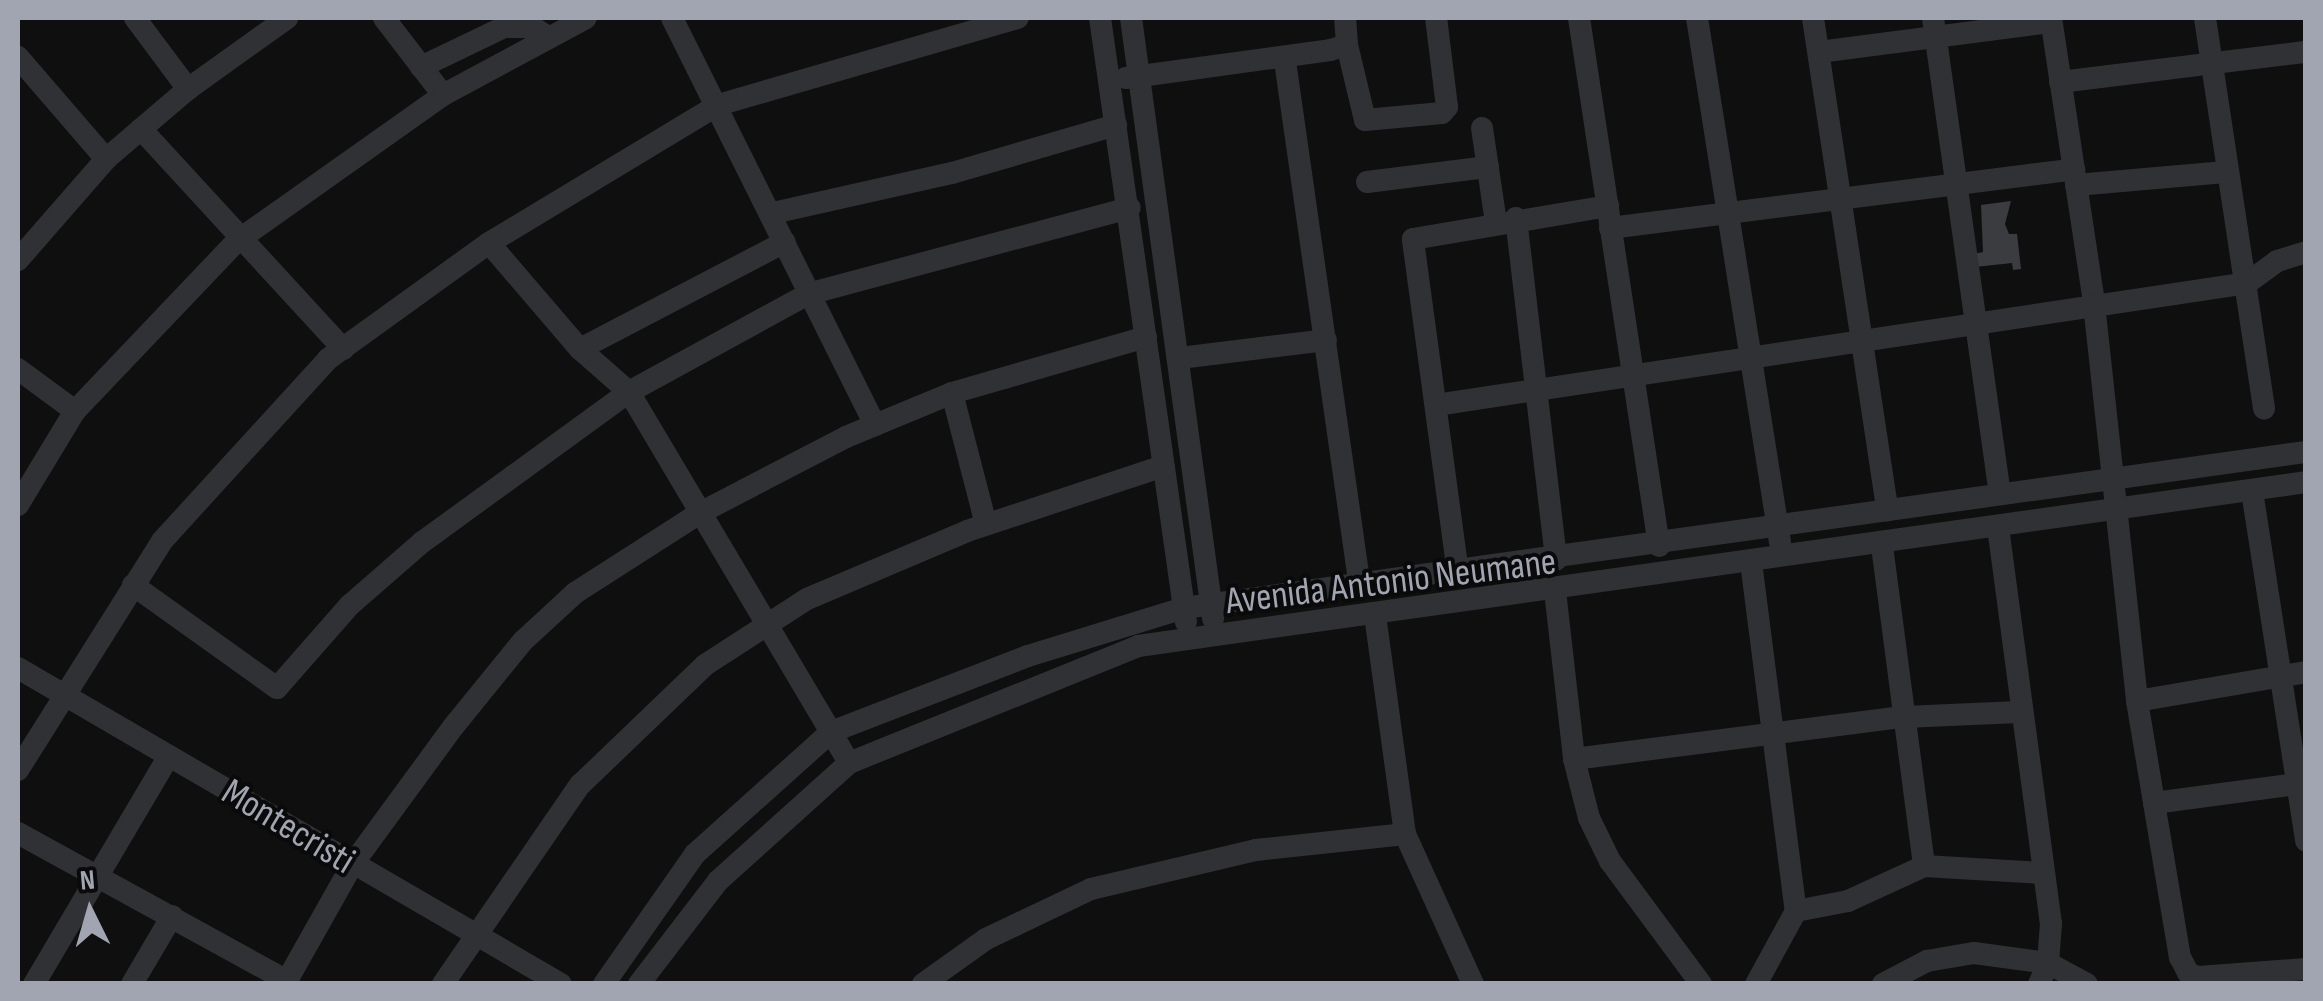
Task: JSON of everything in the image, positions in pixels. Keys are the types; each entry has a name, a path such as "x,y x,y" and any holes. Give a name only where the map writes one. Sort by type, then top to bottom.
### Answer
{"street":[{"path":"135,18 188,89"},
{"path":"18,260 106,159 188,89 287,18"},
{"path":"384,18 443,95"},
{"path":"18,505 75,411 237,241 443,95 586,18"},
{"path":"672,18 875,425"},
{"path":"18,770 162,541 342,349 489,243 718,105 959,27 1018,18"},
{"path":"1100,18 1130,208 1187,635"},
{"path":"1132,18 1215,631"},
{"path":"1345,18 1347,45 1365,120 1442,113 1447,107 1436,18"},
{"path":"1579,18 1659,546"},
{"path":"1697,18 1754,355 1782,560"},
{"path":"1813,18 1887,510"},
{"path":"2205,18 2224,172 2247,283 2264,409"},
{"path":"1819,52 1935,26 2051,20 2094,304 2137,700 2188,972 2306,969"},
{"path":"1935,26 1980,324 2000,492"},
{"path":"421,67 504,27 533,27 548,38"},
{"path":"1110,80 1285,61 1347,45"},
{"path":"2060,82 2210,60 2306,52"},
{"path":"18,57 106,159"},
{"path":"1285,61 1360,586"},
{"path":"773,214 952,173 1116,125"},
{"path":"1482,128 1488,167 1506,220 1538,390 1556,560"},
{"path":"140,129 237,241 342,349"},
{"path":"1367,182 1488,167"},
{"path":"1458,573 1412,239 1506,220 1730,210 1842,200 1958,180 2224,172"},
{"path":"134,586 277,688 350,605 420,543 629,392 808,294 1130,208"},
{"path":"580,349 785,242"},
{"path":"489,243 580,349 629,392 849,763"},
{"path":"1436,406 1863,338 2247,283 2278,261 2306,252"},
{"path":"18,833 98,874 286,982 352,865 523,641 575,593 698,514 875,425 952,394 1146,338"},
{"path":"1180,358 1326,340"},
{"path":"18,369 75,411"},
{"path":"952,394 986,524"},
{"name":"Avenida Antonio Neumane","path":"604,984 695,854 831,732 1028,656 1184,608 1659,546 2000,492 2306,452"},
{"path":"443,984 473,933 580,785 623,738 704,666 808,599 986,524 1164,466"},
{"name":"Avenida Antonio Neumane","path":"639,984 718,881 849,763 994,699 1138,646 1215,631 1374,616 1882,546 2306,482"},
{"path":"2252,491 2304,825"},
{"path":"1998,527 2019,712 2043,873 2044,974"},
{"path":"1882,546 1924,866"},
{"path":"1751,562 1796,911 1756,984"},
{"path":"1554,591 1574,759 1589,818 1610,861 1701,984"},
{"path":"1374,616 1405,834 1473,984"},
{"name":"Montecristi","path":"18,668 561,984"},
{"path":"2137,700 2306,672"},
{"path":"1574,759 1904,717 2019,712"},
{"path":"34,984 169,756"},
{"path":"2154,803 2296,784"},
{"path":"923,984 986,939 1091,889 1256,850 1405,834"},
{"path":"1796,911 1848,901 1924,866 2043,873"},
{"path":"132,984 172,916"},
{"path":"1883,984 1927,961 1974,954 2087,984"}],"building":[{"path":"2011,201 2005,224 2009,234 2017,234 2021,269 2013,270 2012,263 1975,267 1974,254 1983,252 1981,205"}]}
